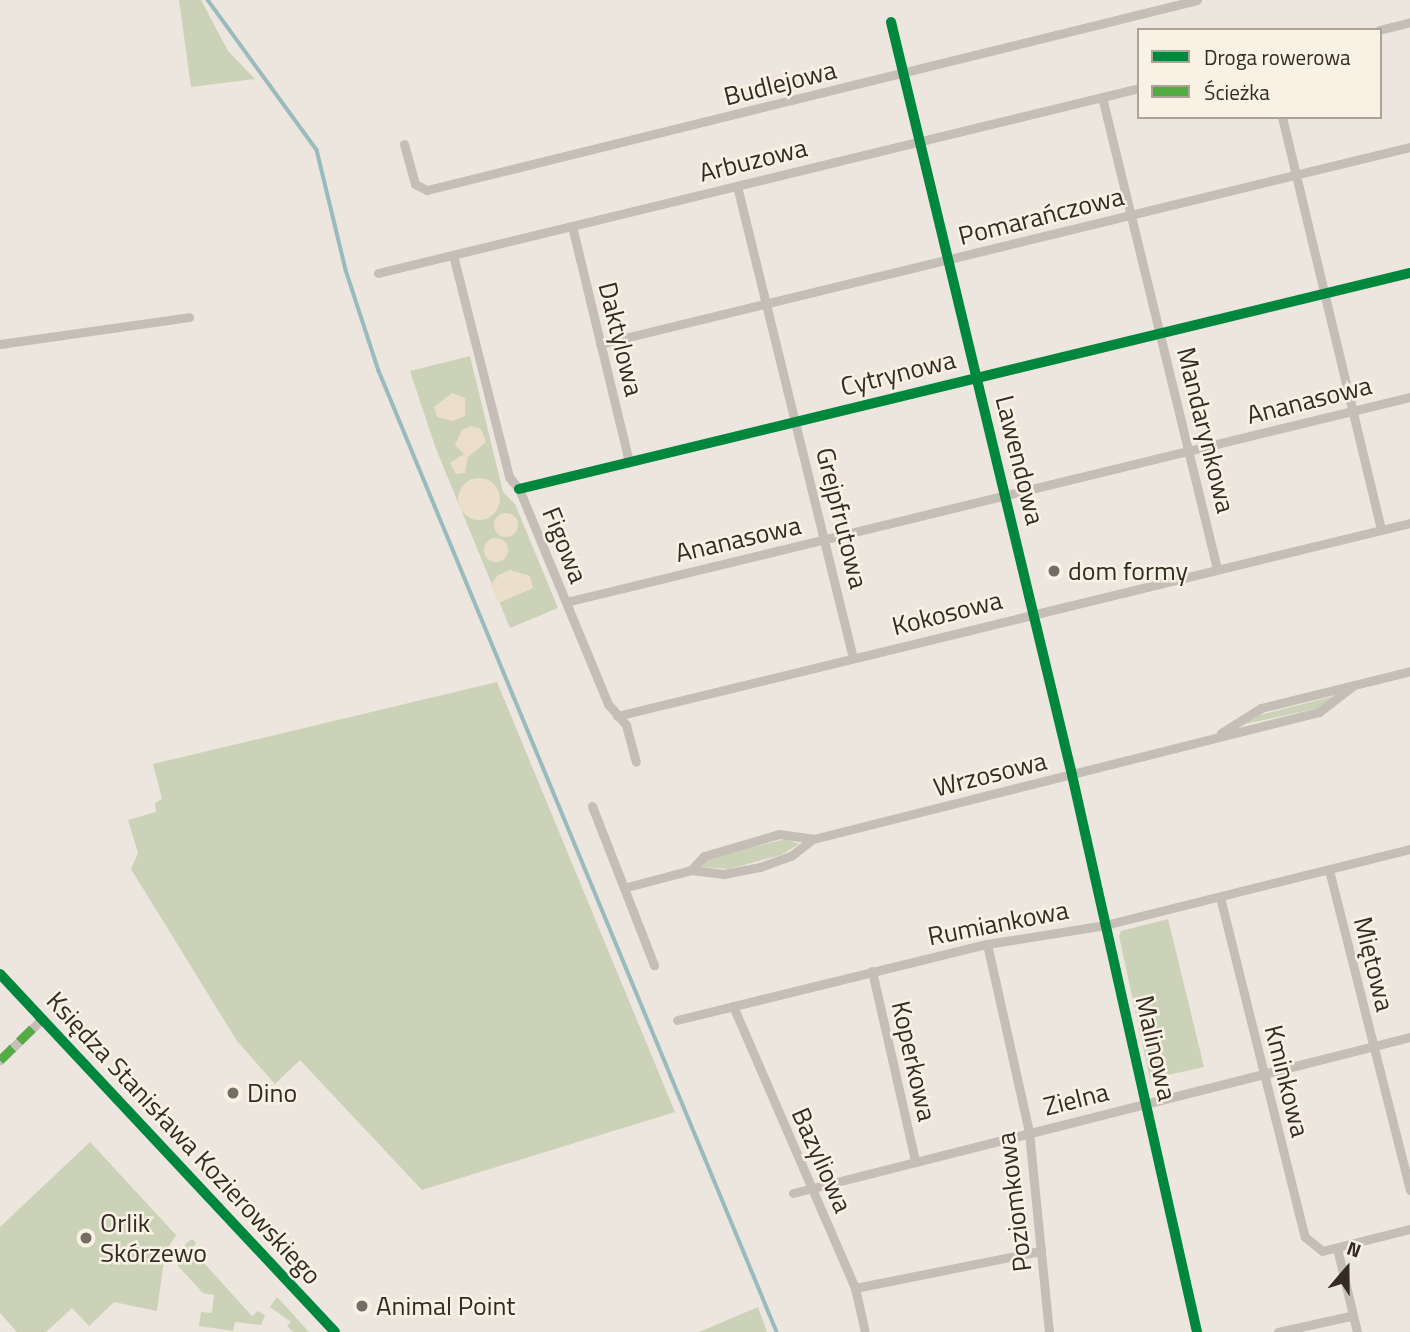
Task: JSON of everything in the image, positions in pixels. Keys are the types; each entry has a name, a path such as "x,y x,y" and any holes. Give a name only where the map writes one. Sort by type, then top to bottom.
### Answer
{"street":[{"name":"Budlejowa","path":"404,144 415,184 426,190 1197,0"},
{"name":"Lawendowa","path":"891,22 1072,775"},
{"path":"1382,29 1410,22"},
{"name":"Arbuzowa","path":"378,273 1137,88"},
{"name":"Mandarynkowa","path":"1102,97 1217,569"},
{"path":"1282,119 1381,529"},
{"name":"Pomarańczowa","path":"600,344 1410,148"},
{"name":"Grejpfrutowa","path":"737,186 853,657"},
{"name":"Daktylowa","path":"572,226 629,462"},
{"name":"Figowa","path":"453,255 509,477 519,489 617,716 626,724 636,762"},
{"name":"Cytrynowa","path":"519,489 1410,273"},
{"path":"0,344 189,317"},
{"name":"Ananasowa","path":"566,602 1410,397"},
{"name":"Kokosowa","path":"617,716 1410,523"},
{"name":"Wrzosowa","path":"1217,737 1247,712 1410,671"},
{"name":"Wrzosowa","path":"691,870 704,856 779,834 813,839 1319,712 1354,685"},
{"name":"Malinowa","path":"1072,775 1196,1332"},
{"path":"592,806 627,887 654,965"},
{"name":"Wrzosowa","path":"627,887 691,870 724,874 760,867 791,856 813,839"},
{"name":"Rumiankowa","path":"677,1020 987,944 1105,925 1410,849"},
{"name":"Miętowa","path":"1329,870 1410,1190"},
{"name":"Kminkowa","path":"1220,897 1305,1237 1316,1250 1337,1248"},
{"name":"Poziomkowa","path":"987,944 1029,1132 1049,1332"},
{"name":"Koperkowa","path":"872,971 915,1160"},
{"name":"Księdza Stanisława Kozierowskiego","path":"0,974 335,1332"},
{"name":"Bazyliowa","path":"733,1006 855,1288 865,1332"},
{"path":"0,1059 42,1019"},
{"name":"Zielna","path":"793,1193 1410,1037"},
{"path":"1357,1332 1350,1316 1337,1248 1410,1229"},
{"path":"855,1288 1041,1251"},
{"path":"1278,1332 1350,1316"}],"green space":[{"path":"179,0 201,0 228,51 255,79 191,87"},
{"path":"470,356 503,492 515,504 558,608 510,628 436,449 410,371"},
{"path":"497,682 675,1112 422,1190 300,1060 275,1084 237,1041 131,869 138,853 128,820 156,812 155,803 162,799 153,764"},
{"path":"1334,696 1319,708 1245,724 1260,715"},
{"path":"786,839 799,844 781,855 729,869 699,867 706,858"},
{"path":"1168,919 1204,1067 1150,1079 1119,936 1121,931"},
{"name":"Orlik Skórzewo","path":"90,1142 176,1235 165,1252 157,1311 114,1302 89,1326 72,1308 46,1332 17,1332 0,1313 0,1227"},
{"path":"192,1239 196,1243 192,1250 252,1316 258,1311 265,1315 261,1325 235,1322 233,1331 199,1326 201,1312 212,1313 214,1295 203,1293 178,1266 179,1249"},
{"path":"277,1297 309,1332 293,1332 287,1326 291,1322 270,1307"},
{"path":"758,1307 767,1332 699,1332"}],"shaded area":[{"path":"452,393 465,398 465,416 453,421 437,417 434,407"},
{"path":"471,426 481,429 486,442 468,457 465,473 456,474 450,463 464,454 455,445 462,430"},
{"path":"479,478 494,484 500,499 494,514 479,520 464,514 458,499 464,484"},
{"path":"506,513 515,516 518,525 515,534 506,537 497,534 494,525 497,516"},
{"path":"496,538 507,545 508,550 501,561 496,562 485,555 484,550 491,539"},
{"path":"510,570 530,576 533,588 499,603 491,585 498,575"}],"waterway":[{"path":"208,0 317,150 346,270 379,371 777,1332"}],"marked path":[{"path":"0,1060 42,1019"}],"cycle path":[{"path":"891,22 1072,775 1197,1332"},
{"path":"519,489 1410,273"},
{"path":"0,974 335,1332"}],"place":[{"name":"dom formy","path":"1054,571"},
{"name":"Dino","path":"233,1093"},
{"name":"Orlik Skórzewo","path":"86,1238"},
{"name":"Animal Point","path":"362,1306"}]}
